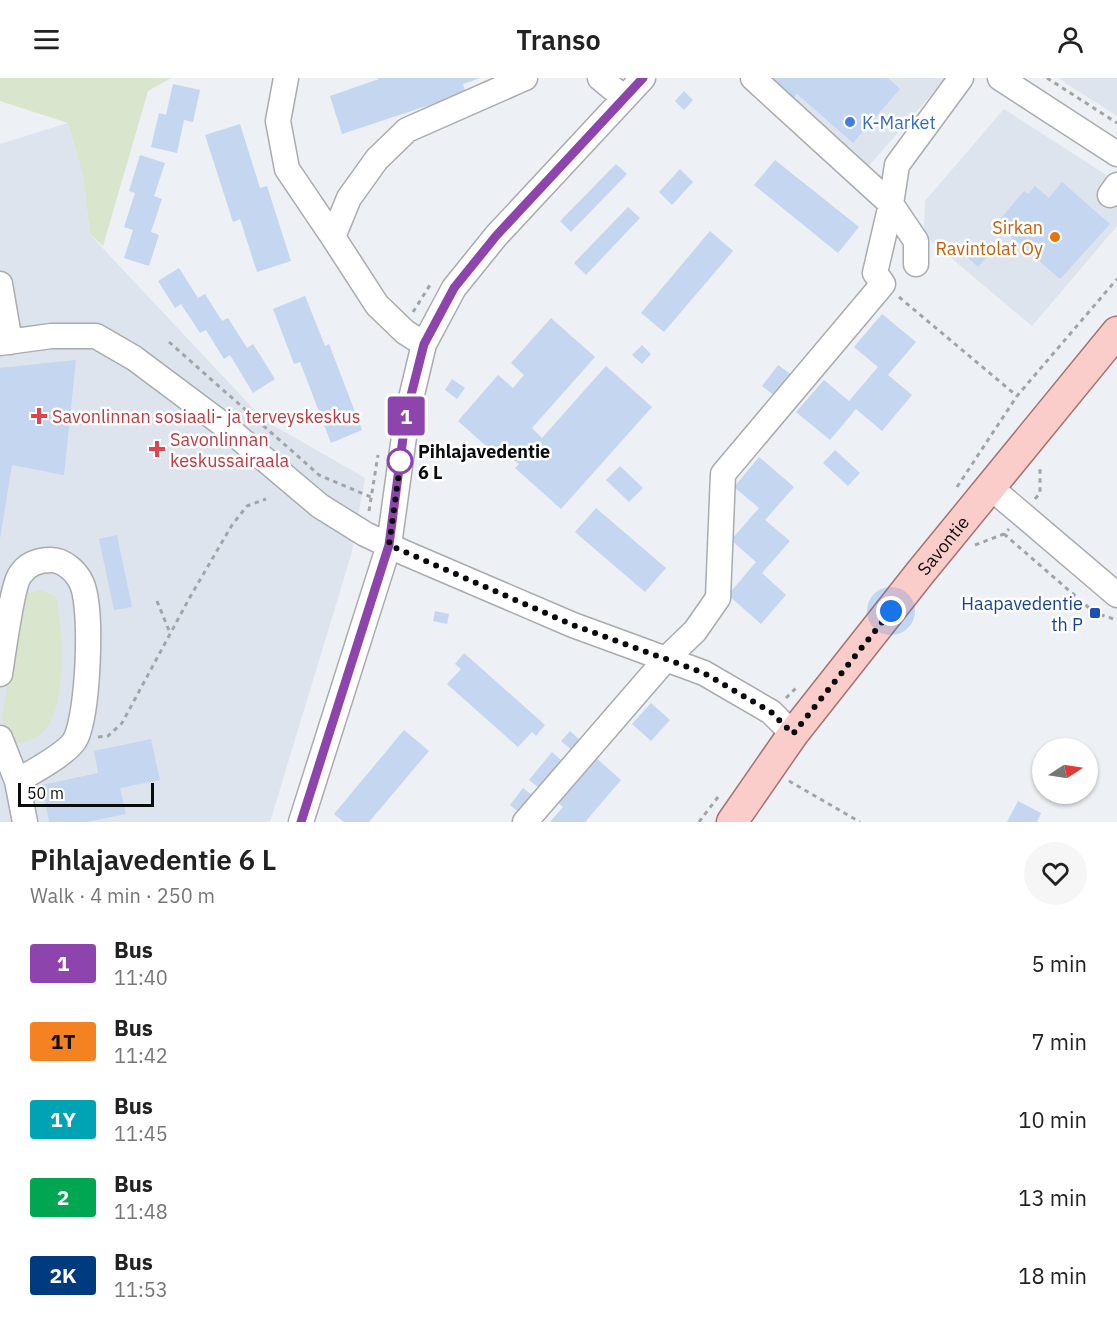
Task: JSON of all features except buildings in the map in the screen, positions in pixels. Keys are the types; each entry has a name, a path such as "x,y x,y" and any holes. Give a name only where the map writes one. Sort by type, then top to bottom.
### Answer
{"main road":[{"name":"Savontie","path":"732,822 793,734 1117,332"}],"street":[{"path":"286,78 278,121 286,169 377,305 405,332 424,344"},
{"path":"333,237 349,198 377,159 407,130 525,78"},
{"path":"600,78 623,97"},
{"path":"301,822 389,545 406,415 424,344 454,288 489,244 643,78"},
{"path":"753,78 891,204 916,241 916,264"},
{"path":"525,822 666,658 695,631 718,598 723,474 883,284 874,273 891,204 897,165 961,78"},
{"path":"1000,78 1117,154"},
{"path":"0,284 5,342 51,336 96,336 134,358 225,426 320,506 365,534 573,625 666,658 714,678 771,712 793,734"},
{"path":"990,487 1117,595"},
{"path":"0,674 19,576 36,561 54,560 70,567 82,584 88,624 87,681 76,740 51,761 17,781"},
{"path":"0,738 17,781 25,822"}],"path":[{"path":"1047,78 1117,123"},
{"path":"883,284 1017,396"},
{"path":"169,342 319,476 371,497"},
{"path":"76,740 108,736 122,723 232,525 247,506 267,499"},
{"path":"1004,534 1095,612 1117,620"},
{"path":"157,601 171,633"},
{"path":"780,775 860,822"}],"shaded area":[{"path":"744,78 946,78 859,177"},
{"path":"1059,78 1117,78 1117,116 1067,84"},
{"path":"1004,109 1117,182 1117,226 1032,326 924,235 925,201"},
{"name":"Savonlinnan keskussairaala","path":"68,123 83,176 90,234 95,240 264,420 365,478 351,555 270,822 0,822 0,144"}],"green space":[{"path":"0,78 171,78 148,91 103,246 90,234 83,176 68,123 0,101"},
{"path":"41,590 56,597 58,611 62,668 57,705 43,732 27,741 8,745 2,718 22,602 27,594"}],"bus line":[{"name":"1","path":"301,822 389,545 406,415 424,344 454,288 496,236 643,78"}],"place":[{"name":"K-Market","path":"850,122"},
{"name":"Sirkan Ravintolat Oy","path":"1055,237"},
{"name":"Savonlinnan sosiaali- ja terveyskeskus","path":"39,416"},
{"name":"Savonlinnan keskussairaala","path":"157,449"},
{"name":"Pihlajavedentie 6 L","path":"400,461"},
{"name":"Haapavedentie th P","path":"1095,613"}],"route":[{"path":"400,461 401,459 389,545 573,625 704,673 771,712 793,734 891,611"}]}
